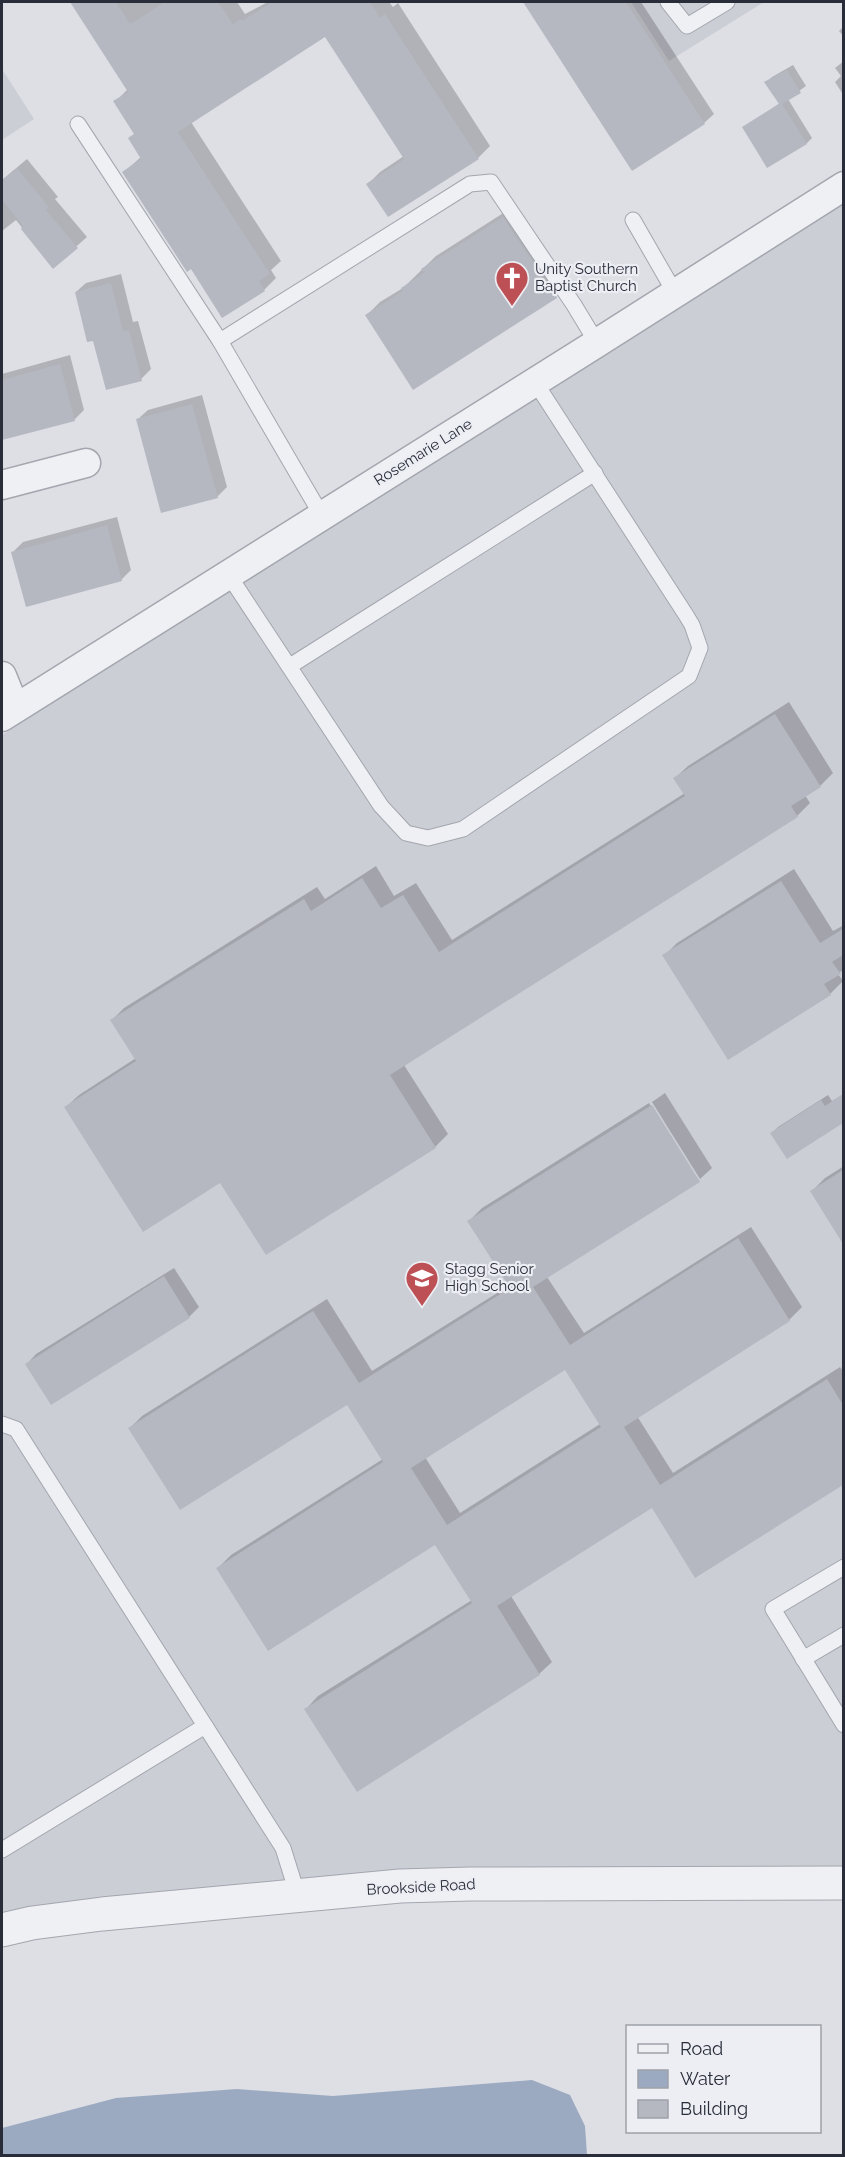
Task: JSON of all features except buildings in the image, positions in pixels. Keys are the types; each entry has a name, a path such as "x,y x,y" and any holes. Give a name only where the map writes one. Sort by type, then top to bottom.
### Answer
{"street":[{"name":"Rosemarie Lane","path":"8,712 536,382 843,186"},
{"path":"2,485 86,463"},
{"path":"2,676 8,712"},
{"name":"Brookside Road","path":"2,1930 102,1914 400,1886 843,1883"}],"lane":[{"path":"668,2 687,26 728,2"},
{"path":"78,124 220,341 322,516"},
{"path":"220,341 470,184 491,182 597,343"},
{"path":"633,220 675,293"},
{"path":"228,574 381,806 406,833 428,838 463,829 689,676 700,648 692,625 536,382"},
{"path":"290,666 595,473"},
{"path":"2,1424 16,1429 283,1848 298,1896"},
{"path":"843,1567 773,1609 803,1659 839,1708 843,1725"},
{"path":"803,1659 843,1635"},
{"path":"2,1850 205,1726"}],"shaded area":[{"path":"631,2 764,2 669,61"},
{"path":"2,69 34,119 2,140"},
{"name":"Stagg Senior High School","path":"843,201 843,1879 395,1899 2,1941 2,735 576,366"}],"water":[{"path":"532,2080 570,2095 585,2126 587,2155 2,2155 2,2128 116,2098 237,2089 333,2096"}],"place":[{"name":"Unity Southern Baptist Church","path":"512,307"},
{"name":"Stagg Senior High School","path":"422,1307"}]}
